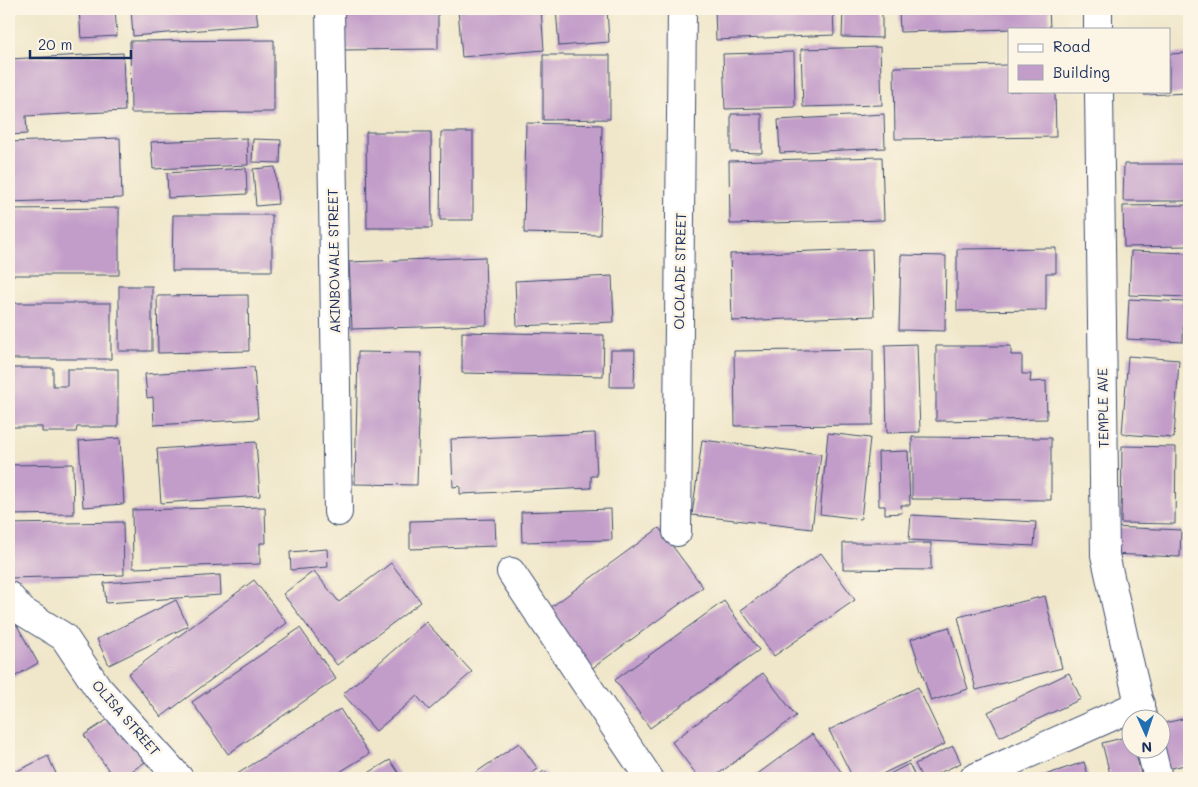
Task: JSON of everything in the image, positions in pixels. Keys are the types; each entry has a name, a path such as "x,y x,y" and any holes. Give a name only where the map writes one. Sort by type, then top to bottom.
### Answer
{"street":[{"name":"AKINBOWALE STREET","path":"330,9 338,512"},
{"name":"OLOLADE STREET","path":"677,532 682,9"},
{"path":"1098,9 1098,28"},
{"name":"TEMPLE AVE","path":"1099,92 1105,555 1142,710"},
{"path":"511,572 649,778"},
{"name":"OLISA STREET","path":"9,596 22,611 64,637 98,688 179,778"},
{"path":"974,778 1120,721"},
{"path":"1154,760 1158,778"}],"building":[{"path":"79,9 115,9 117,36 81,38"},
{"path":"131,9 256,9 258,25 133,36"},
{"path":"339,9 438,9 438,49 339,50"},
{"path":"458,9 541,9 544,50 462,57"},
{"path":"556,9 607,9 609,42 559,46"},
{"path":"715,9 833,9 834,35 716,40"},
{"path":"843,9 882,9 882,38 842,37"},
{"path":"899,9 1049,9 1050,28 900,32"},
{"path":"274,40 274,112 131,113 130,41"},
{"path":"880,47 882,105 803,107 801,49"},
{"path":"794,52 795,107 725,109 723,54"},
{"path":"123,53 125,111 26,116 27,134 9,135 9,59"},
{"path":"1189,53 1189,93 1144,95 1144,92 1170,92 1170,54"},
{"path":"543,55 610,55 610,119 543,120"},
{"path":"1008,65 1008,92 1055,92 1056,137 895,139 894,67"},
{"path":"731,114 762,114 762,153 731,152"},
{"path":"884,114 885,148 780,153 778,120"},
{"path":"526,123 602,125 600,235 524,233"},
{"path":"366,132 431,132 432,228 367,228"},
{"path":"441,132 473,132 473,220 440,220"},
{"path":"120,138 122,198 9,202 9,142"},
{"path":"247,138 248,165 153,169 151,142"},
{"path":"253,139 281,140 280,163 252,162"},
{"path":"882,157 884,220 730,224 729,161"},
{"path":"1124,164 1189,164 1189,201 1123,201"},
{"path":"275,167 278,204 256,206 253,169"},
{"path":"246,168 247,194 168,198 167,173"},
{"path":"1189,205 1189,246 1124,247 1123,206"},
{"path":"119,208 119,275 9,275 9,209"},
{"path":"173,215 272,215 272,271 172,271"},
{"path":"1056,248 1056,273 1046,273 1046,310 957,311 957,249"},
{"path":"872,249 874,316 732,321 730,254"},
{"path":"1131,251 1189,253 1189,297 1129,295"},
{"path":"901,255 946,256 945,331 899,330"},
{"path":"485,257 487,325 352,329 349,262"},
{"path":"612,276 614,322 517,326 515,281"},
{"path":"119,286 152,286 152,351 119,351"},
{"path":"248,295 249,351 158,353 157,296"},
{"path":"1129,299 1184,302 1183,342 1127,339"},
{"path":"9,303 111,303 111,359 9,359"},
{"path":"462,332 604,335 603,376 462,373"},
{"path":"917,344 920,432 887,433 885,345"},
{"path":"936,346 1011,346 1011,355 1022,355 1022,374 1031,374 1030,382 1046,381 1047,419 936,421"},
{"path":"873,349 873,425 735,426 734,351"},
{"path":"611,350 635,350 634,387 610,387"},
{"path":"358,352 421,353 417,485 355,484"},
{"path":"1128,356 1179,360 1174,438 1122,434"},
{"path":"254,367 258,419 154,425 153,397 147,398 145,374"},
{"path":"9,368 53,368 53,386 67,386 67,369 118,369 118,427 77,427 76,432 42,432 42,427 9,427"},
{"path":"595,433 597,476 591,476 591,488 460,494 460,486 453,487 451,439"},
{"path":"828,433 870,438 861,519 820,514"},
{"path":"912,437 1051,438 1051,500 912,499"},
{"path":"120,438 124,504 83,507 79,441"},
{"path":"702,440 821,454 812,529 692,515"},
{"path":"256,442 260,496 161,503 157,449"},
{"path":"1122,446 1176,447 1175,524 1121,523"},
{"path":"908,451 910,505 901,505 902,513 885,514 885,506 879,506 878,452"},
{"path":"73,464 74,514 9,515 9,465"},
{"path":"265,507 266,543 260,543 260,564 133,568 132,510"},
{"path":"611,509 612,540 522,542 521,512"},
{"path":"911,515 1036,522 1034,546 909,540"},
{"path":"495,519 496,546 410,549 410,521"},
{"path":"123,522 124,575 9,578 9,524"},
{"path":"1111,527 1181,530 1180,557 1110,554"},
{"path":"659,528 703,587 587,672 543,613"},
{"path":"843,543 931,543 931,570 843,569"},
{"path":"327,549 328,567 291,570 290,552"},
{"path":"821,553 855,600 774,656 741,610"},
{"path":"391,563 421,602 337,665 283,594 314,571 339,602"},
{"path":"220,575 221,595 106,603 104,583"},
{"path":"254,580 287,623 161,717 128,674"},
{"path":"1045,596 1062,668 976,690 958,617"},
{"path":"176,600 188,626 109,665 97,639"},
{"path":"724,601 759,650 650,728 615,680"},
{"path":"9,614 38,663 9,680"},
{"path":"426,622 472,672 429,710 417,696 376,731 343,694"},
{"path":"949,627 968,689 931,701 911,639"},
{"path":"300,628 336,679 228,754 192,702"},
{"path":"763,673 796,716 713,778 699,778 672,742"},
{"path":"1069,673 1081,699 1000,737 988,712"},
{"path":"918,687 945,744 874,778 853,778 829,730"},
{"path":"340,709 369,754 330,778 231,778"},
{"path":"113,716 145,762 122,778 114,778 84,735"},
{"path":"1187,718 1189,729 1189,764 1163,770 1162,760 1170,760 1170,722"},
{"path":"812,734 846,778 752,778"},
{"path":"1120,738 1120,760 1138,760 1142,778 1111,778 1102,743"},
{"path":"519,743 538,769 524,778 468,778"},
{"path":"953,746 961,763 928,778 922,778 915,764"},
{"path":"48,756 58,778 9,778 9,775"},
{"path":"390,760 402,778 360,778"},
{"path":"1084,762 1089,778 1036,778"},
{"path":"909,764 916,778 884,777"},
{"path":"544,771 550,778 534,778"}]}
